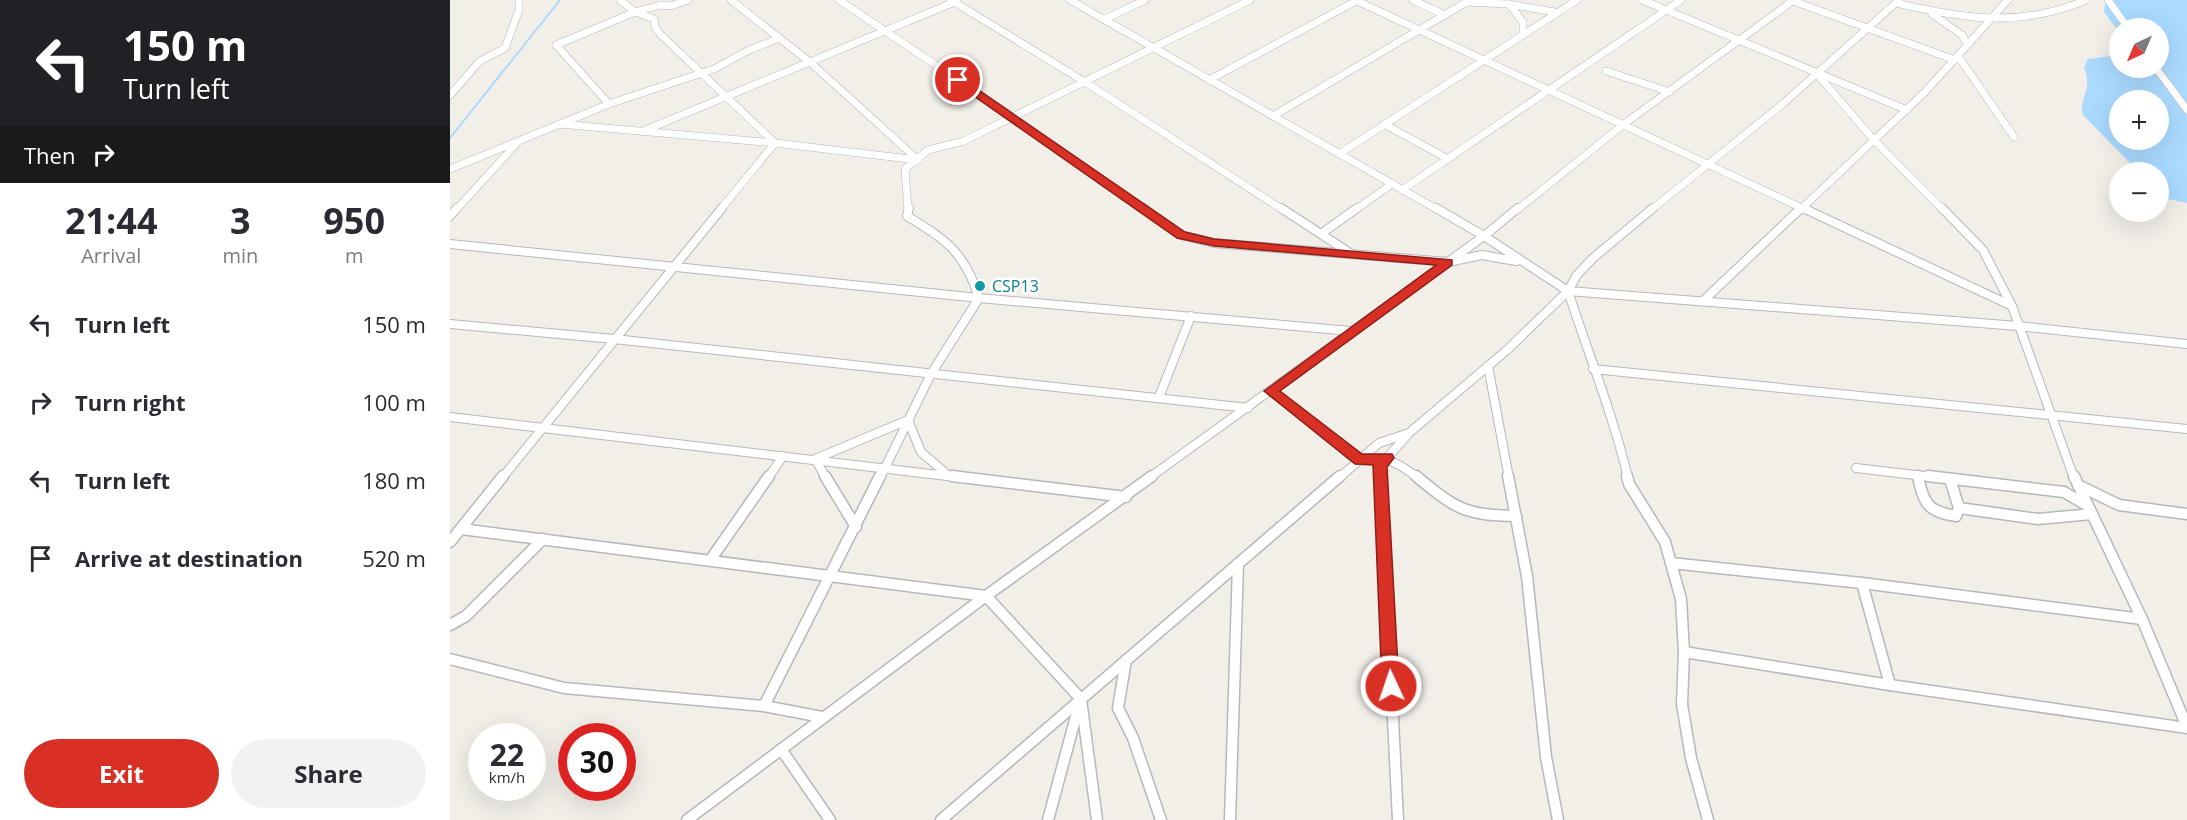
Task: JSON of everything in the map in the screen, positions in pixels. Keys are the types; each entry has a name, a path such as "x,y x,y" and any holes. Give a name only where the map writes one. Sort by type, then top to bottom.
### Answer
{"street":[{"path":"450,95 480,61 505,48 519,10 519,0"},
{"path":"620,0 635,12 654,19 655,27 660,34 775,143"},
{"path":"609,104 556,45 562,40 635,12 660,5 671,6 688,0"},
{"path":"731,0 811,63 918,160"},
{"path":"839,0 1013,117 1181,235 1214,243 1448,262 1473,255 1494,255 1527,264"},
{"path":"1070,0 1484,236 1568,291 2018,326 2187,344"},
{"path":"1105,19 1145,0"},
{"path":"979,298 968,267 956,253 931,231 907,216 909,206 905,169 928,150 964,141 1250,0"},
{"path":"1209,80 1357,0 2012,306"},
{"path":"1413,0 1445,15"},
{"path":"1501,0 1508,4 1523,22 1523,34"},
{"path":"1339,154 1577,0"},
{"path":"1642,0 1907,110"},
{"path":"1402,190 1682,0"},
{"path":"687,820 986,596 1484,236 1624,124 1793,0 1957,58 2014,136"},
{"path":"1703,301 1873,139 1907,110 2008,0"},
{"path":"1398,820 1380,466 1409,433 1488,366 1568,291 1577,275 1593,258 1784,103 1898,2 1928,11 1991,20 2042,15 2086,0"},
{"path":"2108,0 2121,18"},
{"path":"641,132 955,1 1351,253"},
{"path":"1273,116 1468,1 1508,4 1556,12"},
{"path":"1928,11 1962,35 1968,45"},
{"path":"450,169 609,104 701,74 748,50 780,38"},
{"path":"1606,71 1670,92"},
{"path":"1817,74 1873,139 1983,250 2012,306 2077,485 2142,619 2187,727"},
{"path":"2163,78 2187,110"},
{"path":"559,124 775,143 918,160"},
{"path":"1384,124 1449,159"},
{"path":"450,216 521,139"},
{"path":"450,542 540,428 775,143"},
{"path":"1321,234 1392,184"},
{"path":"450,244 979,298 1352,331"},
{"path":"1568,291 1618,438 1629,484 1665,542 1681,599 1684,652 1682,704 1691,758 1708,820"},
{"path":"764,706 931,374 979,298"},
{"path":"1159,397 1191,316"},
{"path":"450,324 614,339 1248,408"},
{"path":"1488,366 1527,576 1546,757 1558,820"},
{"path":"1593,369 2187,429"},
{"path":"1271,391 1360,460 1387,458 1402,465 1450,504 1480,515 1516,516"},
{"path":"450,417 1126,497"},
{"path":"815,459 908,420"},
{"path":"908,420 921,452 949,476"},
{"path":"941,820 1379,444 1409,433"},
{"path":"711,559 783,456"},
{"path":"815,459 856,527"},
{"path":"1856,468 2064,492 2090,510"},
{"path":"1918,475 1921,492 1928,507 1938,514 1956,516 1959,508 1950,479"},
{"path":"2077,485 2119,505 2187,514"},
{"path":"1959,508 2038,519 2090,510"},
{"path":"461,529 711,559 986,596 1081,699 1097,820"},
{"path":"450,625 466,616 543,538"},
{"path":"1671,563 1862,583 2142,619"},
{"path":"1230,820 1238,564"},
{"path":"1862,583 1890,685"},
{"path":"1684,652 1890,685 2187,727"},
{"path":"450,659 564,688 764,706 822,717"},
{"path":"1126,660 1118,708 1133,738 1161,820"},
{"path":"1048,820 1081,699"},
{"path":"781,749 830,820"}],"water":[{"path":"2111,0 2187,0 2187,203 2169,199 2169,162 2129,162 2117,150 2169,150 2169,90 2109,90 2109,141 2083,115 2082,103 2087,88 2087,75 2084,67 2088,59 2109,56 2109,78 2169,78 2169,18 2109,19 2104,12 2105,5"}],"waterway":[{"path":"450,138 560,0"}],"place":[{"name":"CSP13","path":"980,286"}],"route":[{"path":"958,80 1181,235 1214,243 1448,262 1271,391 1360,460 1387,458 1380,466 1380,479 1391,686"}]}
